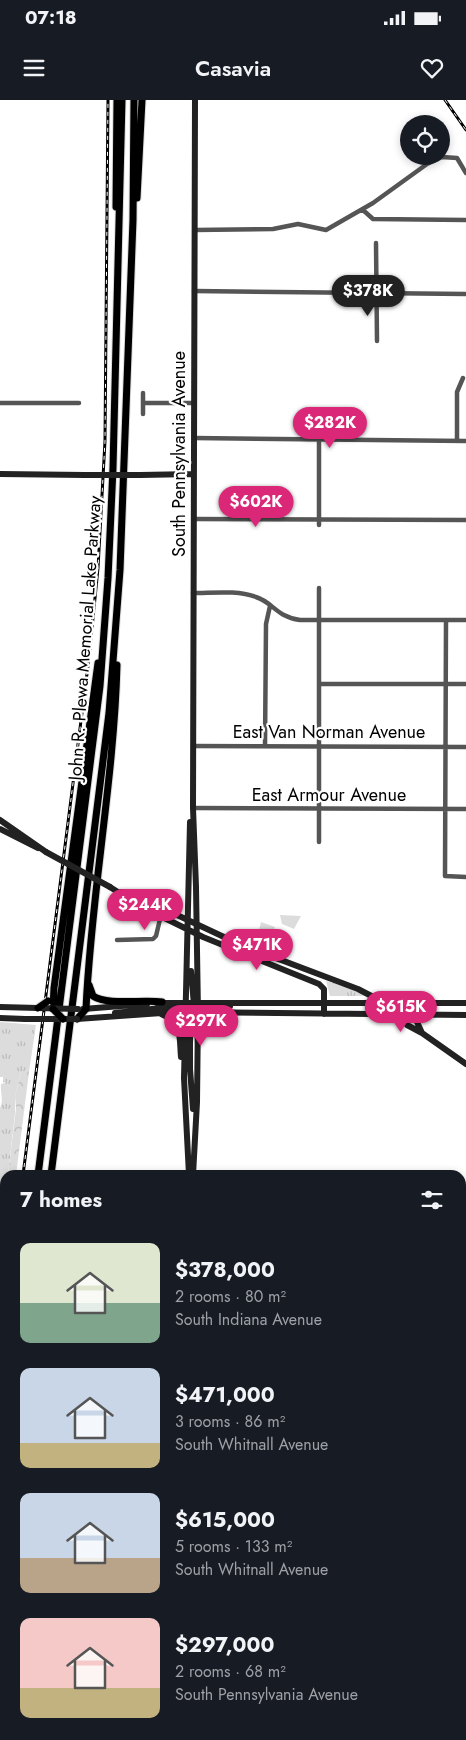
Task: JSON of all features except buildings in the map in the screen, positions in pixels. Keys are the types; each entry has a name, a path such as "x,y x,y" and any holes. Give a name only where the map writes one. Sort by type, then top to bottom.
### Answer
{"main road":[{"path":"117,100 116,267 118,287"},
{"name":"John R. Plewa Memorial Lake Parkway","path":"39,1170 84,828 100,686 108,578 122,100"},
{"name":"John R. Plewa Memorial Lake Parkway","path":"52,1170 72,993 91,864 109,713 120,570 133,220 134,100"},
{"path":"133,220 139,173 142,100"},
{"path":"80,1019 88,980 94,898 116,702 120,570"},
{"path":"63,1019 51,1004 108,578"},
{"path":"88,980 93,996 98,999 162,1002"},
{"path":"38,1008 51,1004"}],"street":[{"name":"South Pennsylvania Avenue","path":"189,1170 184,1078 192,1007 196,934 193,808 195,100"},
{"path":"194,230 274,230 298,224 326,230 362,210 426,164 442,157 457,158 466,173"},
{"path":"362,210 373,219 466,220"},
{"path":"376,243 377,341"},
{"path":"194,290 466,294"},
{"path":"457,441 457,392 462,378"},
{"path":"143,393 143,414"},
{"path":"0,402 79,403"},
{"path":"143,403 194,403"},
{"path":"194,438 466,442"},
{"path":"319,440 319,525"},
{"path":"0,474 194,474"},
{"path":"194,518 466,520"},
{"path":"319,842 320,588"},
{"path":"193,593 246,594 258,597 290,618 466,620"},
{"path":"265,746 266,624 270,606"},
{"path":"446,620 445,876 466,876"},
{"path":"319,684 466,684"},
{"name":"East Van Norman Avenue","path":"193,746 466,747"},
{"name":"South Pennsylvania Avenue","path":"193,808 190,818 188,953 192,1007 196,1136 193,1170"},
{"name":"East Armour Avenue","path":"193,808 466,810"},
{"path":"0,820 46,852"},
{"path":"0,829 122,892 138,905 196,934 319,984 324,989 324,1014"},
{"path":"122,892 130,893 189,922 269,956 358,989 384,1002"},
{"path":"117,940 153,939 156,936 163,909"},
{"path":"51,1004 82,1009 162,1002 192,1007 324,1014 466,1015"},
{"path":"80,1019 127,1011 253,1002 466,1003"},
{"path":"411,1003 406,1015 407,1025 422,1033 466,1064"},
{"path":"411,1003 422,1033"},
{"path":"0,1007 38,1008"},
{"path":"0,1018 80,1019 157,1013 192,1007"},
{"path":"157,1013 175,1021 178,1027 184,1078"}],"green space":[{"path":"280,915 301,916 294,929 282,924"},
{"path":"261,922 275,927 270,939 258,934"},
{"path":"326,981 348,987 368,996 330,996"},
{"path":"0,1022 36,1025 29,1072 21,1072 15,1096 9,1170 0,1170 1,1084 6,1083 3,1082 3,1077 0,1077"},
{"path":"27,1070 29,1072 17,1170 9,1170 16,1108 15,1096 21,1072"}],"railway":[{"path":"24,1170 89,658 98,568 105,441 108,100"},
{"path":"445,100 466,130"}]}
